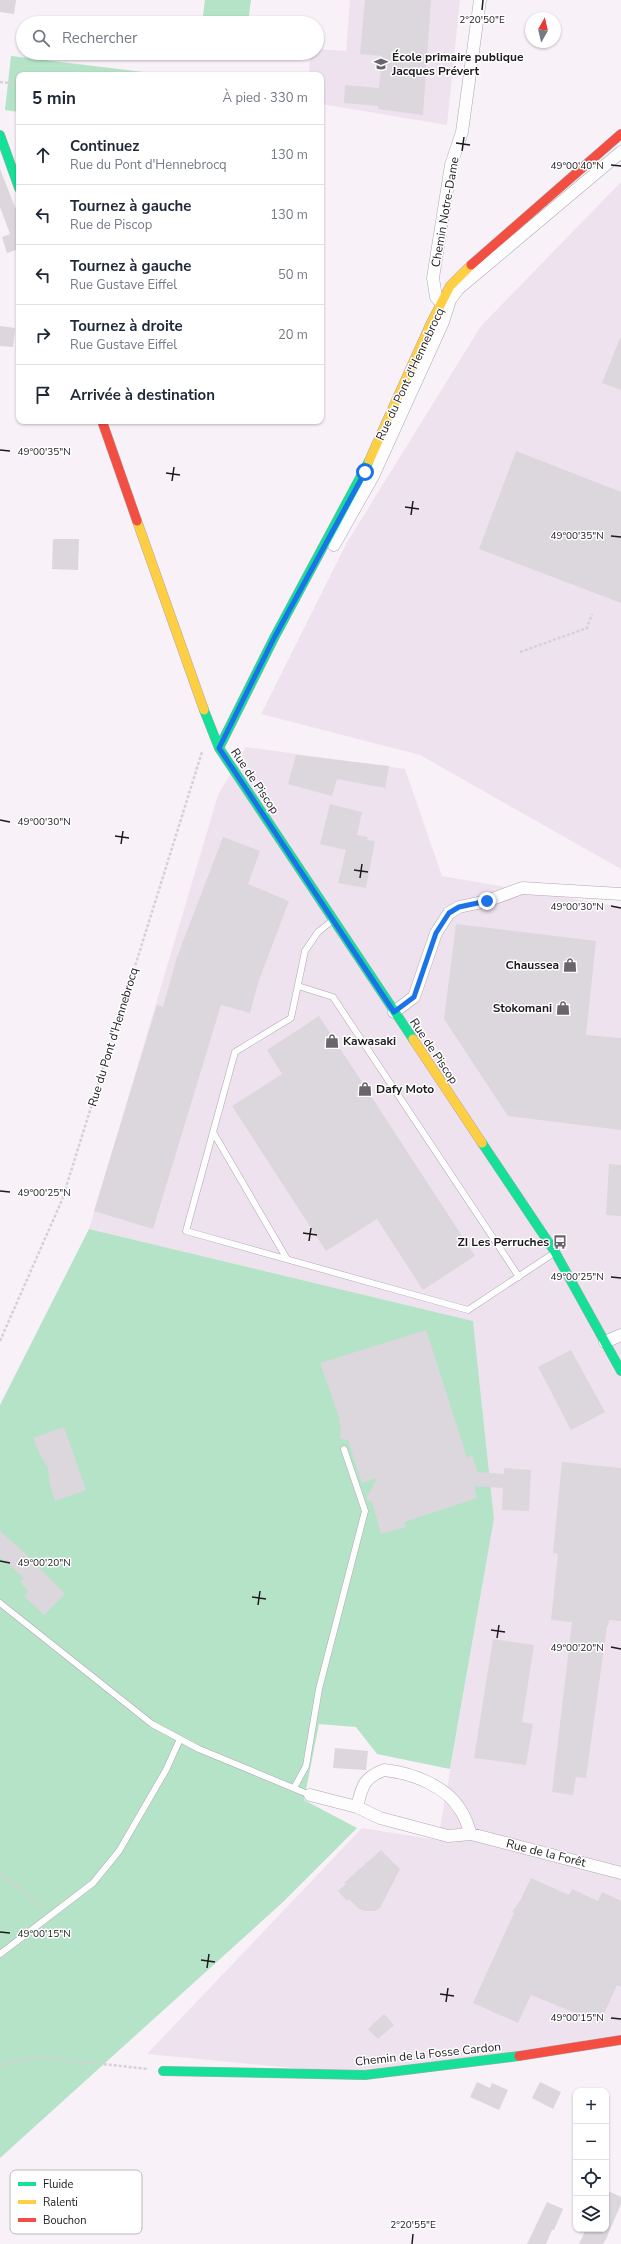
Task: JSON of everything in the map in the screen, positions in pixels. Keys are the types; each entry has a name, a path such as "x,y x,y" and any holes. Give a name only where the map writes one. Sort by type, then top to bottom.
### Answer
{"street":[{"name":"Chemin Notre-Dame","path":"442,304 436,297 433,278 451,165 462,132 480,0"},
{"name":"Rue du Pont d'Hennebrocq","path":"219,748 274,638 365,472 430,325 450,286 463,272 621,134"},
{"path":"0,135 16,180"},
{"name":"Rue du Pont d'Hennebrocq","path":"262,664 279,643 372,476 443,322 450,300 458,289 621,152"},
{"name":"Rue de Piscop","path":"103,424 210,728 219,748 555,1252 621,1371"},
{"path":"394,1012 414,997 436,933 449,913 459,907 487,901 522,888 621,894"},
{"path":"605,1342 621,1335"},
{"path":"357,1807 361,1791 371,1775 384,1770 398,1772 432,1784 448,1797 461,1810 471,1834"},
{"name":"Rue de la Forêt","path":"310,1795 357,1807 380,1818 448,1836 471,1834 621,1873"},
{"name":"Chemin de la Fosse Cardon","path":"163,2071 365,2074 535,2054 621,2040"}],"lane":[{"path":"333,920 318,932 306,951 291,1018 235,1052 186,1231 468,1310 555,1252"},
{"path":"298,986 332,997 519,1277"},
{"path":"213,1132 287,1259"},
{"path":"294,1788 306,1766 319,1689 366,1511 344,1449"},
{"path":"0,1603 112,1694 152,1724 199,1749 310,1795"},
{"path":"0,1954 93,1883 119,1851 166,1770 180,1739"}],"path":[{"path":"0,82 16,84"},
{"path":"520,652 587,628 592,614"},
{"name":"Rue du Pont d'Hennebrocq","path":"0,1341 62,1200 203,750"},
{"path":"0,1874 28,1895 48,1917"},
{"path":"0,2065 38,2057 163,2071"}],"shaded area":[{"name":"École primaire publique Jacques Prévert","path":"350,0 460,0 447,125 324,104 324,72 309,72 310,60 324,60 324,49 346,51"},
{"path":"621,182 621,869 420,755 261,714 346,544 481,326"},
{"name":"ZI Les Perruches","path":"246,747 405,769 442,876 621,907 621,2038 365,2075 147,2054 362,1828 438,1840 494,1519 473,1321 89,1229 218,795"}],"green space":[{"path":"205,0 251,0 249,16 203,16"},
{"path":"11,56 16,57 16,60 44,60 143,72 16,72 16,112 5,110"},
{"path":"89,1229 473,1321 494,1519 450,1769 377,1754 356,1727 319,1724 304,1800 357,1828 283,1902 0,2158 0,1405"}],"building":[{"path":"0,0 16,0 14,14 0,12"},
{"path":"365,0 431,0 423,115 378,109 378,106 344,103 345,85 379,88 382,56 360,54"},
{"path":"0,169 16,209 16,250 7,253 2,237 10,234 0,207"},
{"path":"0,326 15,328 13,347 0,346"},
{"path":"621,338 621,390 602,383"},
{"path":"516,451 621,492 621,603 479,549"},
{"path":"53,539 79,539 78,570 52,569"},
{"path":"296,755 389,766 385,788 337,779 332,796 288,784"},
{"path":"330,804 362,812 357,835 368,837 367,840 375,841 366,888 338,883 346,850 320,844"},
{"path":"223,837 260,851 248,884 289,901 258,983 250,1013 221,1005 153,1229 94,1211 157,1005 163,1007 177,957"},
{"path":"456,924 596,941 586,1035 621,1038 621,1130 508,1116 444,1019"},
{"path":"319,1016 475,1256 423,1290 377,1219 326,1251 232,1106 282,1074 267,1050"},
{"path":"609,1164 621,1165 621,1216 606,1215"},
{"path":"426,1330 467,1457 472,1456 478,1472 504,1474 504,1468 531,1470 529,1511 502,1510 503,1488 474,1486 477,1498 404,1522 406,1527 381,1534 372,1502 366,1499 377,1478 362,1483 348,1440 340,1439 341,1425 338,1422 340,1420 320,1363"},
{"path":"571,1350 605,1412 571,1430 538,1367"},
{"path":"64,1427 86,1490 55,1501 50,1485 48,1468 39,1453 33,1438"},
{"path":"562,1462 621,1468 621,1621 609,1620 607,1626 586,1778 576,1777 573,1795 552,1792 572,1622 551,1620 558,1554 553,1553"},
{"path":"0,1531 27,1555 65,1594 44,1615 24,1596 29,1592 20,1582 24,1578 0,1557"},
{"path":"493,1639 534,1645 522,1722 533,1724 526,1765 474,1758"},
{"path":"335,1748 368,1751 366,1770 333,1768"},
{"path":"381,1850 400,1869 380,1908 375,1911 365,1911 359,1909 349,1899 347,1901 338,1891 346,1884 344,1883"},
{"path":"531,1878 569,1895 572,1889 598,1901 602,1892 621,1901 621,1987 617,1985 600,2023 531,1995 518,2023 473,2003 514,1913 512,1912 520,1901"},
{"path":"384,2014 394,2025 378,2039 368,2029"},
{"path":"477,2082 490,2088 492,2083 508,2090 499,2110 470,2097"},
{"path":"540,2082 561,2092 553,2109 532,2098"},
{"path":"609,2191 621,2197 621,2204 609,2232"},
{"path":"547,2202 563,2209 554,2230 552,2230 546,2244 527,2244"},
{"path":"585,2232 609,2232 603,2244 579,2244"}],"traffic: fast":[{"path":"0,135 16,180"},
{"path":"219,748 274,638 369,461"},
{"path":"204,710 219,748 413,1039"},
{"path":"482,1143 555,1252 621,1371"},
{"path":"163,2071 365,2075 519,2056"}],"traffic: slow":[{"path":"369,461 430,325 450,286 471,265"},
{"path":"137,521 204,710"},
{"path":"413,1039 482,1143"}],"traffic: jam":[{"path":"471,265 621,134"},
{"path":"103,424 137,521"},
{"path":"519,2056 621,2040"}],"place":[{"name":"École primaire publique Jacques Prévert","path":"381,64"},
{"name":"Chaussea","path":"570,965"},
{"name":"Stokomani","path":"563,1008"},
{"name":"Kawasaki","path":"332,1041"},
{"name":"Dafy Moto","path":"365,1089"},
{"name":"ZI Les Perruches","path":"560,1242"}],"route":[{"path":"365,472 274,638 219,748 394,1012 414,997 436,933 449,913 459,907 487,901"}]}
